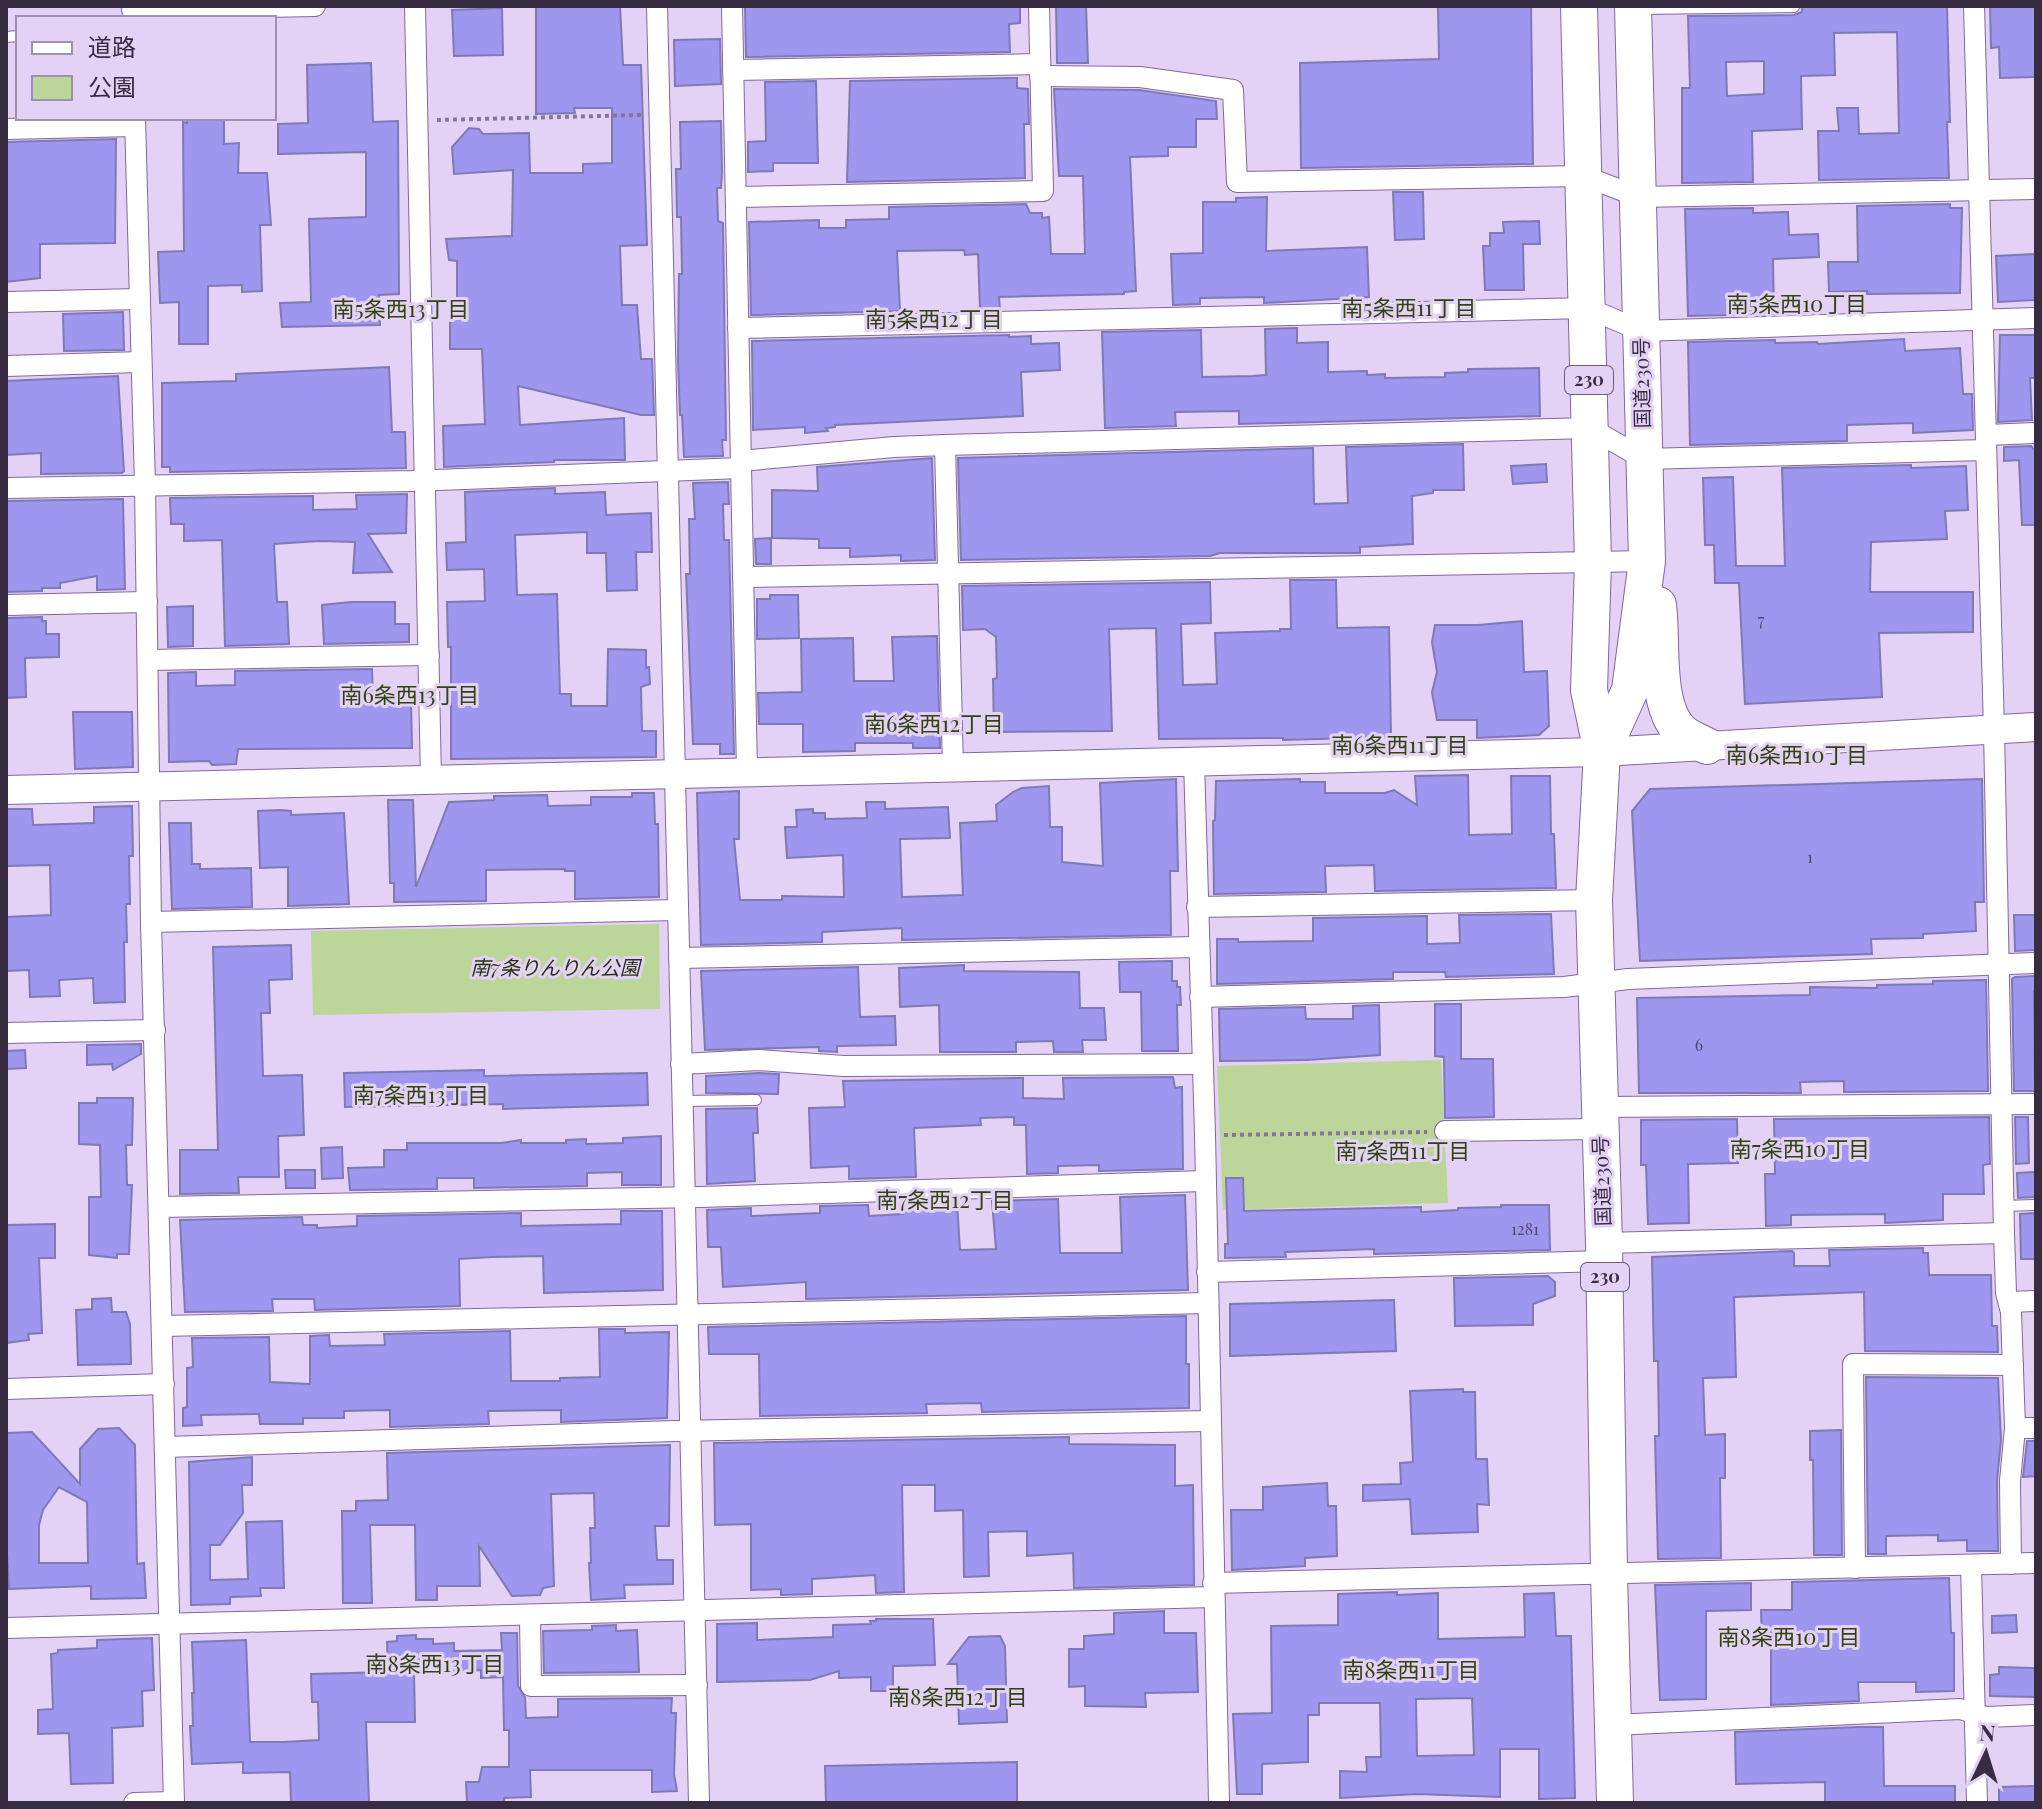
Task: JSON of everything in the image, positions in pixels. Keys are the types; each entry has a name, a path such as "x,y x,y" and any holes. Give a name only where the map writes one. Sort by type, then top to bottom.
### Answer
{"highway":[{"name":"国道230号","path":"1579,6 1593,562 1589,690 1602,752 1594,900 1615,1803"},
{"name":"国道230号","path":"1602,752 1630,690 1647,561 1634,8"},
{"path":"1647,561 1656,589 1663,690 1669,713 1682,733 1707,746"}],"street":[{"path":"132,11 315,6"},
{"path":"415,6 431,780"},
{"path":"657,6 699,1803"},
{"path":"732,6 747,772"},
{"path":"736,197 1043,191 1039,6"},
{"path":"1974,6 1994,730 2003,1206 2015,1428 2010,1481 2011,1564"},
{"path":"733,70 1040,70 1140,77 1233,90 1237,182 1584,176 1639,197 2036,189"},
{"path":"6,129 135,122 145,485 151,922 174,1802 134,1803"},
{"path":"6,302 139,299"},
{"path":"738,328 1588,308 1641,331 2036,318"},
{"path":"6,366 141,362"},
{"path":"6,488 668,473 945,445 1590,428 1644,459 1986,442 2036,433"},
{"path":"945,445 953,768"},
{"path":"743,577 1647,561"},
{"path":"6,605 147,602"},
{"path":"148,660 429,655"},
{"path":"6,790 1602,752 2036,727"},
{"path":"1194,761 1219,1803"},
{"path":"1197,907 1594,900"},
{"path":"151,922 678,910"},
{"path":"679,958 1198,947"},
{"path":"1200,997 1564,987 1632,979 2036,963"},
{"path":"6,1033 155,1030"},
{"path":"681,1064 759,1060 844,1066 1202,1064"},
{"path":"1445,1131 1599,1118 2036,1104"},
{"path":"160,1207 685,1197 1204,1181"},
{"path":"1207,1272 2004,1233"},
{"path":"2009,1302 2036,1301"},
{"path":"162,1326 1207,1303"},
{"path":"1855,1568 1853,1364 2013,1365"},
{"path":"6,1389 164,1384"},
{"path":"165,1447 691,1430 1209,1421"},
{"path":"2015,1428 2036,1428"},
{"path":"6,1628 695,1612 1609,1574 2036,1563"},
{"path":"1971,1565 1977,1803"},
{"path":"530,1616 531,1686 697,1685"},
{"path":"1613,1725 1960,1709 1987,1717 2036,1715"}],"lane":[{"path":"1634,8 1794,7"},
{"path":"682,1101 756,1100"},
{"path":"2003,1206 2036,1205"}],"path":[{"path":"431,120 652,115"},
{"path":"1217,1135 1445,1131"}],"green space":[{"name":"南7条りんりん公園","path":"659,924 660,1009 313,1015 311,931"},
{"path":"1441,1060 1448,1203 1223,1210 1217,1066"}],"building":[{"path":"536,6 620,6 623,65 641,65 647,245 620,246 622,305 637,305 641,359 652,359 654,415 641,415 518,386 520,425 624,418 625,460 554,460 444,467 443,426 485,424 482,349 450,349 450,299 457,299 457,261 449,260 446,239 512,236 513,170 454,174 452,147 469,128 479,129 483,134 529,133 530,173 583,173 583,164 612,163 612,108 574,108 575,113 536,114"},
{"path":"745,6 1020,6 1020,23 1009,24 1010,52 746,57"},
{"path":"1056,6 1086,6 1088,63 1057,63"},
{"path":"1438,6 1531,6 1533,164 1301,168 1300,63 1439,59"},
{"path":"1802,6 1947,6 1949,178 1819,180 1818,131 1839,131 1837,108 1858,108 1859,134 1899,133 1897,32 1834,33 1835,75 1801,76 1802,129 1752,131 1753,182 1682,183 1682,88 1690,88 1688,16 1794,15 1802,12","holes":["1764,61 1764,94 1727,96 1726,62"]},
{"path":"1990,6 2036,6 2036,77 2000,78 1999,47 1991,48"},
{"path":"502,8 503,55 454,56 452,10"},
{"path":"720,39 721,84 675,86 674,40"},
{"path":"371,63 373,122 398,121 399,294 379,295 380,325 282,327 280,303 311,302 309,219 366,217 366,152 278,154 278,124 308,123 307,65"},
{"path":"1017,78 1017,88 1028,89 1029,124 1024,124 1025,178 847,182 850,81"},
{"path":"816,81 818,163 773,163 773,171 748,172 748,142 766,141 765,82"},
{"path":"1054,89 1139,90 1216,101 1217,119 1196,119 1196,147 1168,147 1168,156 1130,157 1136,291 1124,294 999,297 1000,309 980,309 978,254 965,255 964,250 897,251 900,311 751,315 749,222 819,220 819,228 846,228 846,220 889,219 889,207 1026,204 1030,213 1042,213 1042,218 1049,217 1051,254 1085,254 1083,176 1059,176"},
{"path":"187,120 224,120 224,144 239,143 238,173 267,173 271,225 260,225 262,291 242,292 242,285 208,286 208,344 179,344 179,302 160,303 158,252 184,251 183,122 187,123"},
{"path":"721,121 722,172 721,188 717,188 718,221 723,223 726,440 722,440 723,456 684,457 678,359 679,274 682,274 676,169 681,169 680,122"},
{"path":"116,139 115,243 40,244 40,278 6,282 6,142"},
{"path":"1393,192 1423,192 1424,239 1395,240"},
{"path":"1267,197 1266,251 1367,247 1369,297 1264,303 1264,297 1200,298 1200,304 1173,305 1171,254 1203,253 1203,202 1236,202 1236,198"},
{"path":"1950,204 1950,208 1962,208 1960,293 1829,292 1828,262 1858,262 1857,206"},
{"path":"1753,208 1753,213 1788,212 1789,235 1818,234 1819,257 1773,259 1774,314 1688,316 1685,209"},
{"path":"1539,221 1540,244 1523,244 1524,290 1485,290 1483,246 1490,246 1490,233 1504,233 1503,222"},
{"path":"2036,254 2036,300 1998,302 1996,256"},
{"path":"123,312 124,350 64,351 63,314"},
{"path":"1297,328 1297,343 1328,342 1328,372 1367,371 1367,375 1385,374 1385,378 1445,377 1445,373 1468,372 1468,369 1539,368 1540,416 1239,424 1239,411 1175,412 1176,426 1105,428 1102,332 1201,330 1202,377 1252,376 1266,375 1265,329"},
{"path":"2000,335 2036,335 2036,378 2030,378 2032,420 1998,422"},
{"path":"1031,336 1031,344 1059,343 1060,370 1021,372 1023,416 835,425 826,428 828,431 805,433 805,427 753,430 752,341"},
{"path":"1904,339 1905,351 1960,348 1963,394 1972,394 1973,430 1913,433 1913,423 1847,425 1847,441 1690,445 1688,342 1775,340 1775,343 1818,344"},
{"path":"389,367 392,432 405,432 406,468 170,472 170,467 162,467 162,383 236,381 236,374"},
{"path":"118,376 122,473 41,474 41,453 6,455 6,381"},
{"path":"1463,444 1464,490 1433,490 1433,493 1412,496 1413,544 1360,547 1360,553 1220,553 1210,556 961,560 958,458 1313,448 1314,504 1348,503 1346,447"},
{"path":"2031,446 2036,452 2036,525 2022,525 2019,460 2004,461 2004,447"},
{"path":"932,458 935,560 901,561 901,555 850,557 850,548 819,548 819,539 772,538 772,490 818,491 817,467"},
{"path":"1546,464 1547,482 1513,484 1511,466"},
{"path":"1911,465 1911,468 1966,466 1968,510 1945,511 1947,539 1871,542 1870,592 1973,592 1973,632 1879,633 1882,697 1745,704 1739,583 1715,583 1714,545 1705,545 1703,478 1733,477 1736,566 1785,566 1782,468"},
{"path":"728,482 729,504 723,504 724,540 729,540 734,754 720,754 720,744 693,744 686,574 690,574 689,519 695,519 693,483"},
{"path":"555,488 555,494 605,492 606,515 651,513 652,552 636,552 637,590 607,591 606,553 587,553 587,532 515,535 517,595 557,594 560,694 571,694 571,706 607,706 608,649 646,650 650,684 641,687 642,731 656,731 656,757 451,759 451,647 448,647 447,602 485,601 484,569 447,570 446,543 466,542 465,492"},
{"path":"407,494 406,533 368,534 392,572 353,573 355,542 274,544 277,602 287,602 289,644 225,646 222,540 184,541 184,524 171,524 170,498 313,496 313,510 357,509 356,495"},
{"path":"123,499 125,589 97,590 97,576 60,583 60,588 6,592 6,501"},
{"path":"771,538 771,564 756,564 755,539"},
{"path":"1290,580 1336,580 1337,628 1389,627 1391,737 1159,739 1156,628 1109,629 1112,731 994,732 996,637 985,629 963,630 962,586 1210,582 1211,623 1181,624 1183,685 1217,684 1215,633 1291,629"},
{"path":"770,595 798,595 799,638 757,639 757,599 770,599"},
{"path":"395,602 395,624 409,624 409,642 324,644 322,605"},
{"path":"193,606 193,646 168,647 167,607"},
{"path":"42,617 42,621 46,621 46,634 59,634 59,657 25,658 26,697 6,698 6,618"},
{"path":"1522,621 1524,672 1547,671 1549,726 1539,735 1477,738 1477,720 1437,720 1432,692 1437,672 1432,642 1435,625"},
{"path":"937,636 940,748 913,748 913,743 855,743 855,751 803,752 803,724 759,724 758,693 802,692 801,639 853,638 854,681 894,681 892,637"},
{"path":"372,669 373,702 411,701 412,748 238,749 236,764 169,762 168,673 196,672 196,686 235,685 235,671"},
{"path":"73,712 132,712 133,767 75,769"},
{"path":"1468,775 1469,835 1512,834 1511,776 1550,776 1556,888 1375,891 1374,865 1325,866 1326,892 1214,894 1216,781 1300,779 1300,782 1325,782 1325,793 1385,793 1394,790 1417,805 1415,776"},
{"path":"1176,779 1178,871 1170,871 1171,935 902,940 902,928 822,932 822,942 701,945 697,793 739,791 739,839 734,839 740,900 782,900 782,896 844,897 843,855 787,858 785,827 797,827 796,810 813,809 813,813 825,813 825,819 867,818 866,802 885,802 885,809 948,807 950,838 900,839 902,897 963,895 960,823 997,821 996,805 1022,788 1049,786 1050,827 1062,827 1062,862 1103,866 1100,783"},
{"path":"1982,779 1984,902 1975,902 1976,931 1923,934 1923,938 1871,939 1872,954 1640,961 1632,811 1650,789"},
{"path":"632,793 654,793 655,824 658,824 659,897 575,899 575,871 486,870 486,901 394,902 394,883 390,883 388,800 413,800 416,887 449,802 494,800 494,796 547,795 548,806 591,805 591,797 632,797"},
{"path":"132,806 133,856 129,856 130,904 126,904 127,942 124,942 125,1002 94,1003 93,978 59,980 60,996 30,997 29,970 6,971 6,917 51,915 50,865 6,866 6,809 32,809 33,825 94,823 94,807"},
{"path":"258,811 291,811 291,815 344,813 349,904 288,906 288,867 260,868"},
{"path":"169,823 191,823 192,864 200,864 200,869 251,868 252,907 172,909"},
{"path":"1551,914 1554,974 1446,977 1445,972 1393,972 1393,979 1217,984 1217,939 1238,939 1238,942 1313,941 1313,918 1427,916 1427,944 1460,943 1459,915"},
{"path":"2014,915 2036,915 2036,950 2015,951"},
{"path":"291,945 292,979 269,980 270,1013 261,1013 263,1076 302,1075 304,1135 278,1136 279,1177 238,1177 239,1193 180,1194 180,1150 218,1150 213,947"},
{"path":"1172,961 1172,981 1177,981 1177,987 1180,987 1181,1005 1177,1005 1178,1051 1142,1051 1141,992 1120,992 1119,962"},
{"path":"964,965 964,971 1079,972 1080,1008 1104,1008 1106,1040 1082,1040 1083,1052 1054,1052 1053,1041 1016,1042 1016,1052 940,1052 939,1005 900,1007 899,968"},
{"path":"858,967 860,1017 895,1016 896,1045 837,1046 837,1052 819,1051 819,1047 705,1050 701,971"},
{"path":"2036,976 2035,1091 2014,1091 2012,979"},
{"path":"1986,980 1988,1091 1844,1092 1844,1081 1800,1082 1801,1093 1639,1093 1637,998 1810,995 1810,987 1877,988 1877,985"},
{"path":"1435,1004 1461,1004 1461,1059 1493,1059 1494,1117 1445,1118 1444,1057 1435,1056"},
{"path":"1379,1005 1380,1055 1220,1061 1219,1009 1305,1007 1306,1019 1353,1019 1353,1006"},
{"path":"141,1044 141,1054 113,1070 112,1064 87,1065 87,1045"},
{"path":"25,1050 26,1068 6,1069 6,1051"},
{"path":"484,1070 484,1076 647,1073 648,1105 503,1109 503,1104 345,1107 344,1073"},
{"path":"779,1074 778,1094 706,1093 706,1076"},
{"path":"1173,1077 1175,1088 1182,1087 1183,1169 1099,1171 1099,1165 1058,1166 1058,1173 1027,1174 1026,1125 1014,1125 1014,1117 980,1118 981,1125 914,1128 916,1177 849,1179 849,1166 811,1168 809,1108 845,1107 843,1081 1023,1078 1023,1098 1064,1099 1063,1078"},
{"path":"97,1098 133,1098 132,1145 126,1145 127,1185 132,1185 129,1254 117,1254 117,1258 89,1255 89,1197 101,1197 100,1145 79,1144 79,1103 97,1103"},
{"path":"757,1108 758,1133 753,1133 755,1181 707,1184 706,1109"},
{"path":"1989,1117 1990,1164 1983,1165 1984,1194 1943,1194 1943,1220 1885,1223 1885,1214 1791,1215 1791,1225 1766,1226 1765,1174 1775,1174 1774,1119"},
{"path":"2015,1117 2028,1117 2029,1163 2016,1164"},
{"path":"1737,1119 1738,1163 1688,1164 1689,1223 1648,1224 1646,1165 1641,1165 1641,1120"},
{"path":"661,1136 661,1185 622,1185 622,1172 587,1173 587,1186 474,1188 474,1178 437,1178 437,1189 350,1190 348,1168 384,1167 384,1150 407,1150 407,1143 502,1143 521,1140 521,1143 566,1143 566,1140 586,1139 586,1144 623,1143 623,1138"},
{"path":"342,1147 343,1178 322,1179 321,1148"},
{"path":"285,1170 315,1170 315,1188 286,1188"},
{"path":"2036,1172 2036,1197 2018,1198 2017,1173"},
{"path":"1226,1178 1243,1178 1244,1211 1421,1207 1421,1212 1501,1205 1549,1205 1550,1250 1374,1254 1374,1249 1285,1252 1286,1257 1225,1258 1225,1244 1228,1244"},
{"path":"1185,1195 1188,1290 806,1299 806,1282 723,1287 721,1247 708,1247 707,1210 751,1208 751,1216 820,1213 820,1206 868,1205 869,1216 903,1214 902,1204 957,1202 960,1250 996,1249 992,1201 1058,1199 1060,1253 1122,1253 1120,1197"},
{"path":"621,1211 662,1211 663,1290 544,1293 543,1256 492,1257 459,1259 460,1306 315,1310 314,1299 272,1299 273,1311 185,1312 180,1220 302,1217 303,1225 317,1225 317,1228 357,1226 357,1216 521,1213 521,1226 621,1224"},
{"path":"2036,1213 2036,1259 2021,1259 2020,1214"},
{"path":"55,1224 55,1258 39,1258 42,1333 28,1334 29,1340 6,1343 6,1225"},
{"path":"1923,1248 1923,1253 1928,1253 1929,1275 1991,1275 1992,1326 1997,1326 1998,1352 1865,1351 1864,1292 1734,1297 1736,1377 1703,1378 1705,1435 1725,1434 1725,1478 1720,1478 1721,1558 1658,1559 1655,1436 1659,1436 1658,1361 1654,1361 1652,1257 1792,1251 1794,1266 1830,1266 1829,1250"},
{"path":"1548,1276 1555,1282 1555,1296 1533,1304 1533,1325 1455,1326 1454,1278"},
{"path":"111,1298 112,1312 126,1312 130,1324 131,1364 78,1365 76,1310 92,1309 92,1299"},
{"path":"1394,1300 1396,1351 1230,1356 1230,1304"},
{"path":"1186,1316 1189,1408 982,1412 981,1403 926,1404 927,1413 760,1416 759,1354 709,1354 708,1327"},
{"path":"599,1329 625,1329 625,1333 669,1332 667,1418 561,1422 561,1410 488,1411 489,1424 390,1427 390,1410 344,1411 344,1418 303,1418 303,1424 260,1424 259,1414 201,1415 202,1425 183,1426 183,1408 187,1407 187,1368 193,1367 192,1338 269,1337 270,1382 310,1384 310,1336 329,1335 330,1346 385,1345 384,1334 510,1331 511,1381 560,1381 560,1378 600,1377"},
{"path":"1866,1377 1998,1378 2001,1440 1997,1481 1998,1551 1967,1551 1967,1540 1938,1541 1938,1535 1886,1536 1886,1554 1868,1554"},
{"path":"1463,1389 1463,1392 1475,1392 1476,1459 1487,1459 1489,1505 1477,1504 1478,1532 1412,1534 1410,1499 1363,1501 1363,1485 1401,1484 1400,1463 1413,1462 1410,1391"},
{"path":"119,1428 135,1445 137,1564 144,1563 146,1598 91,1599 91,1586 9,1589 6,1433 32,1432 80,1484 80,1449 98,1429","holes":["59,1487 87,1502 88,1563 39,1563 39,1525 43,1510"]},
{"path":"1841,1430 1842,1555 1814,1555 1810,1431"},
{"path":"1069,1437 1069,1444 1175,1445 1175,1486 1193,1485 1194,1585 1074,1588 1073,1553 1027,1556 1027,1531 988,1532 989,1576 964,1577 963,1510 935,1511 935,1485 902,1485 904,1592 876,1593 875,1575 812,1579 812,1594 781,1595 781,1589 751,1590 751,1524 715,1525 714,1443"},
{"path":"2027,1441 2036,1441 2036,1476 2023,1477"},
{"path":"670,1445 669,1526 655,1526 657,1560 673,1560 673,1584 624,1585 625,1598 591,1600 589,1563 590,1528 595,1528 594,1493 551,1494 554,1586 543,1588 540,1595 512,1596 479,1546 480,1586 437,1586 437,1600 416,1600 415,1525 370,1525 372,1603 343,1603 342,1511 356,1511 356,1501 388,1500 387,1453"},
{"path":"252,1457 252,1485 242,1485 243,1513 220,1545 210,1545 210,1580 248,1579 246,1522 282,1521 284,1588 260,1588 261,1596 230,1597 230,1604 191,1605 189,1462"},
{"path":"1327,1483 1328,1506 1336,1506 1337,1556 1305,1558 1305,1566 1232,1570 1231,1510 1263,1510 1263,1487"},
{"path":"1949,1578 1951,1633 1954,1633 1954,1691 1916,1692 1916,1682 1858,1682 1859,1701 1771,1705 1771,1641 1762,1641 1761,1610 1792,1610 1792,1582"},
{"path":"1751,1583 1751,1610 1706,1611 1706,1699 1660,1700 1655,1585"},
{"path":"1438,1593 1438,1639 1525,1637 1524,1594 1554,1593 1556,1636 1571,1636 1575,1798 1539,1799 1539,1749 1500,1749 1500,1797 1417,1794 1340,1798 1340,1771 1367,1772 1366,1757 1381,1757 1380,1703 1319,1703 1319,1715 1308,1715 1308,1762 1262,1764 1262,1794 1237,1794 1233,1714 1272,1713 1271,1626 1338,1625 1338,1594","holes":["1472,1698 1474,1755 1417,1756 1416,1699"]},
{"path":"1164,1611 1164,1633 1196,1633 1198,1692 1145,1693 1146,1707 1085,1706 1085,1686 1069,1687 1069,1649 1084,1649 1084,1636 1114,1634 1114,1613"},
{"path":"2016,1615 2017,1632 1992,1633 1992,1616"},
{"path":"933,1619 935,1665 893,1666 893,1691 871,1691 871,1677 839,1678 839,1671 810,1680 717,1682 717,1624 757,1623 757,1640 833,1637 833,1625 871,1624 870,1621"},
{"path":"616,1625 616,1631 637,1630 639,1672 544,1673 543,1631 592,1630 592,1626"},
{"path":"501,1633 517,1633 518,1686 525,1697 526,1718 558,1717 558,1699 672,1698 671,1713 676,1713 674,1774 677,1791 652,1792 652,1770 530,1770 531,1797 504,1798 504,1803 467,1803 466,1782 479,1782 482,1767 509,1767 509,1730 504,1730 503,1677 481,1678 481,1670 414,1672 415,1722 366,1722 369,1803 291,1803 290,1772 243,1773 243,1762 192,1764 192,1642 246,1640 250,1742 284,1742 319,1740 318,1702 312,1702 311,1674 388,1672 387,1642 397,1641 397,1636 416,1635 416,1639 433,1639 433,1644 454,1643 454,1651 502,1650"},
{"path":"1000,1636 1005,1646 1007,1722 959,1724 957,1664 948,1664 969,1637"},
{"path":"152,1638 154,1690 142,1691 143,1726 112,1728 113,1783 71,1784 69,1733 38,1734 38,1710 53,1709 51,1654 58,1653 58,1650 97,1648 97,1640"},
{"path":"1999,1667 2036,1668 2036,1697 1990,1696 1990,1675 1999,1674"},
{"path":"1883,1727 1884,1786 1955,1786 1955,1803 1825,1803 1825,1782 1736,1784 1735,1732"},
{"path":"1017,1762 1017,1803 826,1803 825,1766"},
{"path":"2036,1786 2036,1803 1999,1803 1999,1787"}],"district":[{"name":"南5条西10丁目","path":"1797,304"},
{"name":"南5条西11丁目","path":"1409,308"},
{"name":"南5条西13丁目","path":"401,309"},
{"name":"南5条西12丁目","path":"934,319"},
{"name":"南6条西13丁目","path":"410,695"},
{"name":"南6条西12丁目","path":"934,724"},
{"name":"南6条西11丁目","path":"1400,745"},
{"name":"南6条西10丁目","path":"1797,755"},
{"name":"南7条西13丁目","path":"421,1095"},
{"name":"南7条西10丁目","path":"1800,1149"},
{"name":"南7条西11丁目","path":"1403,1151"},
{"name":"南7条西12丁目","path":"945,1200"},
{"name":"南8条西10丁目","path":"1789,1637"},
{"name":"南8条西13丁目","path":"435,1664"},
{"name":"南8条西11丁目","path":"1411,1670"},
{"name":"南8条西12丁目","path":"958,1697"}]}
